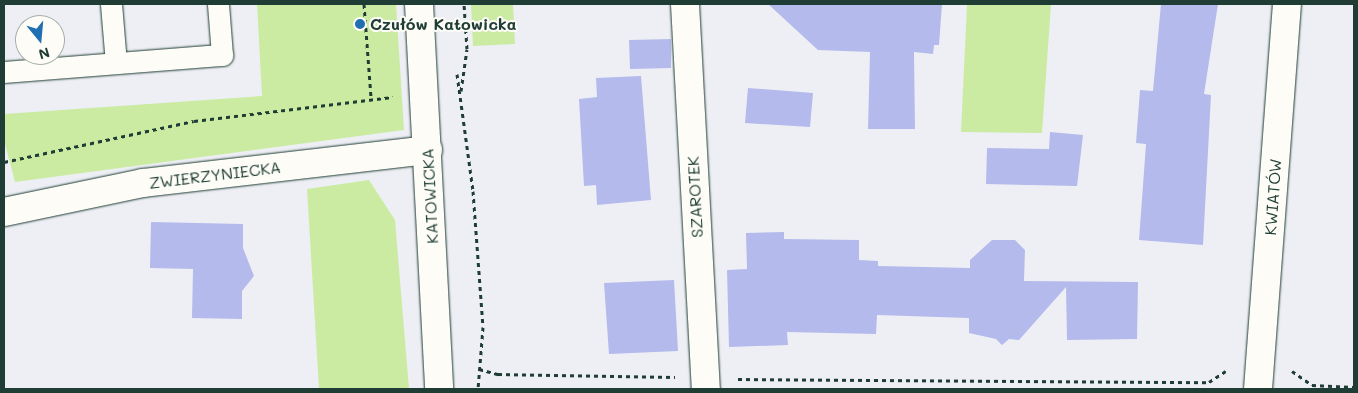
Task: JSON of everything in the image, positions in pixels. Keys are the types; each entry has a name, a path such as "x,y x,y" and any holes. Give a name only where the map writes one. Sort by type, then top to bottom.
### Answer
{"street":[{"name":"KATOWICKA","path":"419,4 439,389"},
{"name":"SZAROTEK","path":"685,4 706,383"},
{"name":"KWIATÓW","path":"1258,389 1287,4"},
{"name":"ZWIERZYNIECKA","path":"4,212 143,183 428,150"}],"lane":[{"path":"112,4 116,63"},
{"path":"4,72 222,54 218,4"}],"path":[{"path":"364,4 371,97"},
{"path":"464,4 467,48 461,94 483,327 478,389"},
{"path":"4,162 194,121 371,97 461,94"},
{"path":"479,369 498,374 706,383 1209,382 1228,366"}],"green space":[{"path":"257,4 396,4 404,130 15,182 4,140 4,114 262,96"},
{"path":"471,4 513,4 515,44 473,46"},
{"path":"967,4 1051,4 1042,133 961,132"},
{"path":"369,180 395,220 409,389 319,389 307,189"}],"building":[{"path":"768,4 942,4 939,45 934,45 933,54 914,52 915,129 868,129 870,52 818,50"},
{"path":"1161,4 1218,4 1204,94 1211,95 1203,245 1139,240 1146,144 1136,143 1140,90 1153,91"},
{"path":"671,39 671,68 630,69 629,40"},
{"path":"641,76 651,200 597,205 596,185 584,186 579,99 597,97 596,78"},
{"path":"748,88 813,93 810,127 745,123"},
{"path":"1050,132 1083,135 1077,186 986,184 987,148 1049,149"},
{"path":"151,222 243,224 243,248 254,276 242,291 242,319 192,318 193,269 150,268"},
{"path":"784,232 784,239 859,240 859,260 878,261 878,266 970,268 970,260 992,240 1015,240 1025,250 1024,281 1138,282 1137,339 1067,340 1066,287 1019,340 1009,339 1002,345 996,339 969,333 969,318 877,315 876,334 787,332 788,345 729,347 727,270 747,269 746,233"},
{"path":"674,280 678,351 609,354 604,283"}],"place":[{"name":"Czułów Katowicka","path":"360,24"}]}
